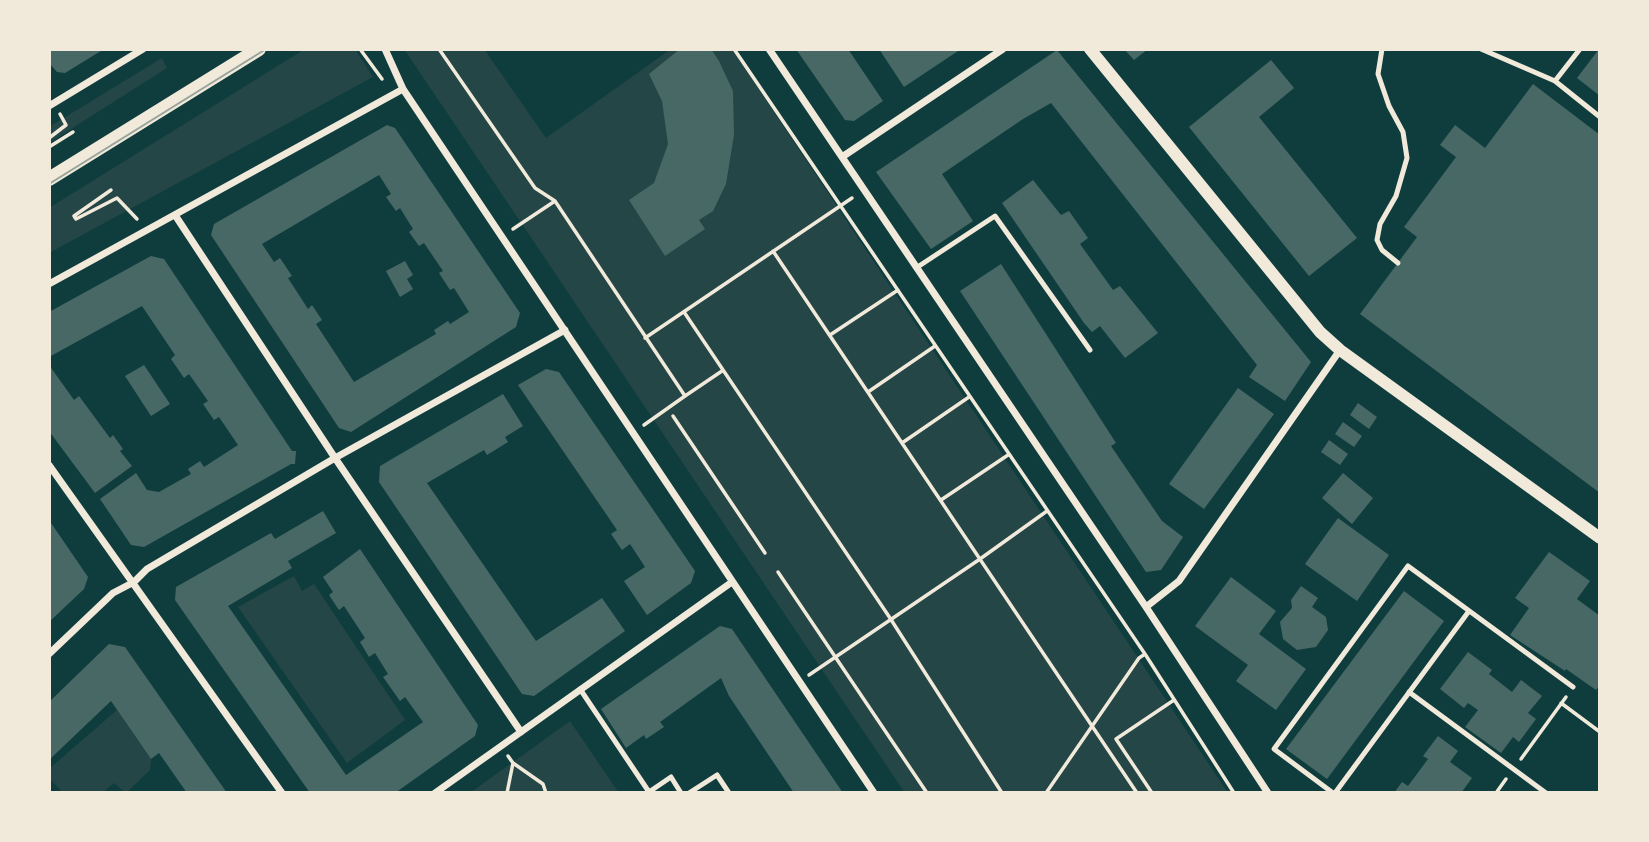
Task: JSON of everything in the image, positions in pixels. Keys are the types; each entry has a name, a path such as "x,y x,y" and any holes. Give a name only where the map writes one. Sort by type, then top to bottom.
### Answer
{"main road":[{"path":"49,179 259,49"}],"street":[{"path":"50,103 143,49"},
{"path":"385,49 403,89 874,793"},
{"path":"769,49 1146,607 1268,793"},
{"path":"842,158 1003,49"},
{"path":"1090,49 1314,325 1340,350 1600,538"},
{"path":"49,284 403,89"},
{"path":"175,215 335,458 521,732"},
{"path":"49,654 113,593 134,582 147,569 335,458 565,330"},
{"path":"1146,607 1179,581 1340,350"},
{"path":"49,465 282,793"},
{"path":"435,793 732,582"}],"lane":[{"path":"1382,49 1378,74 1388,106 1404,132 1407,158 1395,196 1380,224 1377,240 1382,250 1398,262"},
{"path":"1481,49 1555,81 1600,117"},
{"path":"1555,81 1580,49"},
{"path":"916,268 995,216 1090,350"},
{"path":"1469,611 1334,793 1273,749 1408,566 1573,687"},
{"path":"580,690 649,792 671,777 681,793"},
{"path":"1409,692 1546,793"},
{"path":"689,793 717,775 729,793"}],"path":[{"path":"360,49 365,57"},
{"path":"439,49 535,188 555,201 685,396"},
{"path":"734,49 1145,654 1234,793"},
{"path":"49,138 66,125 50,103"},
{"path":"49,146 73,132"},
{"path":"111,190 74,216 76,219 117,198 148,230"},
{"path":"645,338 864,190"},
{"path":"502,236 555,201"},
{"path":"774,251 1137,793"},
{"path":"830,335 898,290"},
{"path":"684,312 890,618 1002,793"},
{"path":"868,392 935,346"},
{"path":"633,432 722,371"},
{"path":"902,443 969,397"},
{"path":"673,416 765,553"},
{"path":"941,500 1008,455"},
{"path":"799,682 1046,511"},
{"path":"778,572 927,793"},
{"path":"1046,793 1145,654"},
{"path":"1496,793 1573,687"},
{"path":"1106,746 1174,700"},
{"path":"1561,703 1600,732"},
{"path":"1116,739 1152,793"},
{"path":"501,746 513,763 543,784 546,793"},
{"path":"507,793 513,763"},
{"path":"1132,785 1142,778"}],"shaded area":[{"path":"305,49 355,49 373,77 49,253 49,208"},
{"path":"404,49 484,49 546,138 671,49 732,49 1228,793 905,793"},
{"path":"162,58 167,68 49,143 49,127"},
{"path":"294,576 302,591 314,584 405,720 347,763 238,607"},
{"path":"117,710 151,759 150,770 126,793 114,783 102,793 63,793 49,778 49,769"},
{"path":"570,721 619,793 470,793"}],"building":[{"path":"49,49 104,49 65,73 57,72 49,63"},
{"path":"680,49 711,49 719,61 733,91 734,135 726,184 713,211 699,220 705,229 665,256 629,200 654,183 668,144 662,101 649,74"},
{"path":"796,49 848,49 883,101 854,121 845,120"},
{"path":"879,49 961,49 904,87"},
{"path":"1124,49 1148,49 1134,60"},
{"path":"1600,49 1600,96 1577,78"},
{"path":"1057,50 1311,362 1285,401 1249,377 1257,365 1051,103 942,174 973,221 931,249 876,172"},
{"path":"1271,60 1294,88 1259,117 1357,238 1309,276 1189,127"},
{"path":"1533,84 1600,135 1600,493 1360,314 1417,237 1404,227 1456,157 1440,145 1455,125 1485,148"},
{"path":"387,125 395,128 520,313 516,327 351,432 339,428 211,235 214,224","holes":["379,175 391,194 386,197 396,211 400,208 413,229 409,232 419,246 424,243 443,271 439,273 450,290 454,288 469,312 450,324 448,321 434,330 436,334 354,382 316,324 322,320 312,305 308,309 288,278 292,276 280,258 274,262 262,244"]},
{"path":"1033,180 1061,215 1069,211 1088,238 1080,244 1113,290 1120,286 1158,333 1125,358 1100,326 1092,332 1084,323 1002,203"},
{"path":"151,256 164,259 292,451 296,451 295,464 144,547 131,545 100,499 136,473 147,490 159,492 191,474 188,469 200,461 204,467 238,445 219,417 214,420 203,404 208,401 189,374 184,378 171,359 175,355 142,306 49,357 49,312"},
{"path":"405,261 413,275 407,279 413,289 400,297 386,271"},
{"path":"1001,264 1116,443 1111,446 1162,521 1183,537 1161,570 1146,572 960,291"},
{"path":"49,365 74,400 79,396 110,438 113,435 123,449 120,451 132,466 95,493 49,431"},
{"path":"144,365 170,404 151,416 125,376"},
{"path":"546,369 559,372 695,571 691,583 647,615 624,581 645,567 630,544 622,550 611,534 617,530 518,385"},
{"path":"1238,388 1274,414 1204,509 1169,484"},
{"path":"503,394 523,426 505,437 508,442 487,455 484,450 427,483 536,641 602,598 625,631 534,696 522,694 379,482 380,466"},
{"path":"1358,403 1377,417 1369,429 1350,415"},
{"path":"1343,422 1362,436 1354,447 1335,434"},
{"path":"1329,440 1348,454 1340,465 1321,452"},
{"path":"1343,473 1373,498 1352,524 1322,498"},
{"path":"323,511 336,533 288,561 292,568 228,606 346,775 423,722 405,697 400,701 383,677 388,674 375,653 369,657 360,642 365,638 344,606 339,610 329,595 333,592 323,577 360,549 478,725 475,736 395,793 310,793 175,600 176,587 271,533 275,539"},
{"path":"1338,518 1389,555 1357,601 1305,564"},
{"path":"49,520 88,577 84,589 49,622"},
{"path":"1549,552 1590,581 1577,599 1600,616 1600,685 1596,690 1510,635 1529,608 1515,598"},
{"path":"1231,577 1276,611 1259,634 1306,669 1276,710 1236,681 1248,665 1195,626"},
{"path":"1301,586 1318,598 1312,607 1326,617 1328,630 1316,647 1297,650 1283,639 1280,622 1292,608 1291,600"},
{"path":"1404,591 1444,621 1327,779 1286,749"},
{"path":"720,626 732,629 843,793 794,793 729,696 721,678 660,722 664,727 646,739 644,735 626,748 601,709"},
{"path":"109,644 125,647 227,793 187,793 159,753 151,759 111,701 49,760 49,702"},
{"path":"1468,652 1492,670 1489,674 1512,692 1521,680 1542,696 1528,713 1536,719 1519,742 1513,737 1501,753 1465,727 1478,710 1468,703 1464,708 1440,689"},
{"path":"1438,736 1458,751 1450,762 1472,778 1461,793 1394,793 1402,782 1408,786 1428,759 1423,756"}],"tram line":[{"path":"49,184 266,49"}]}
